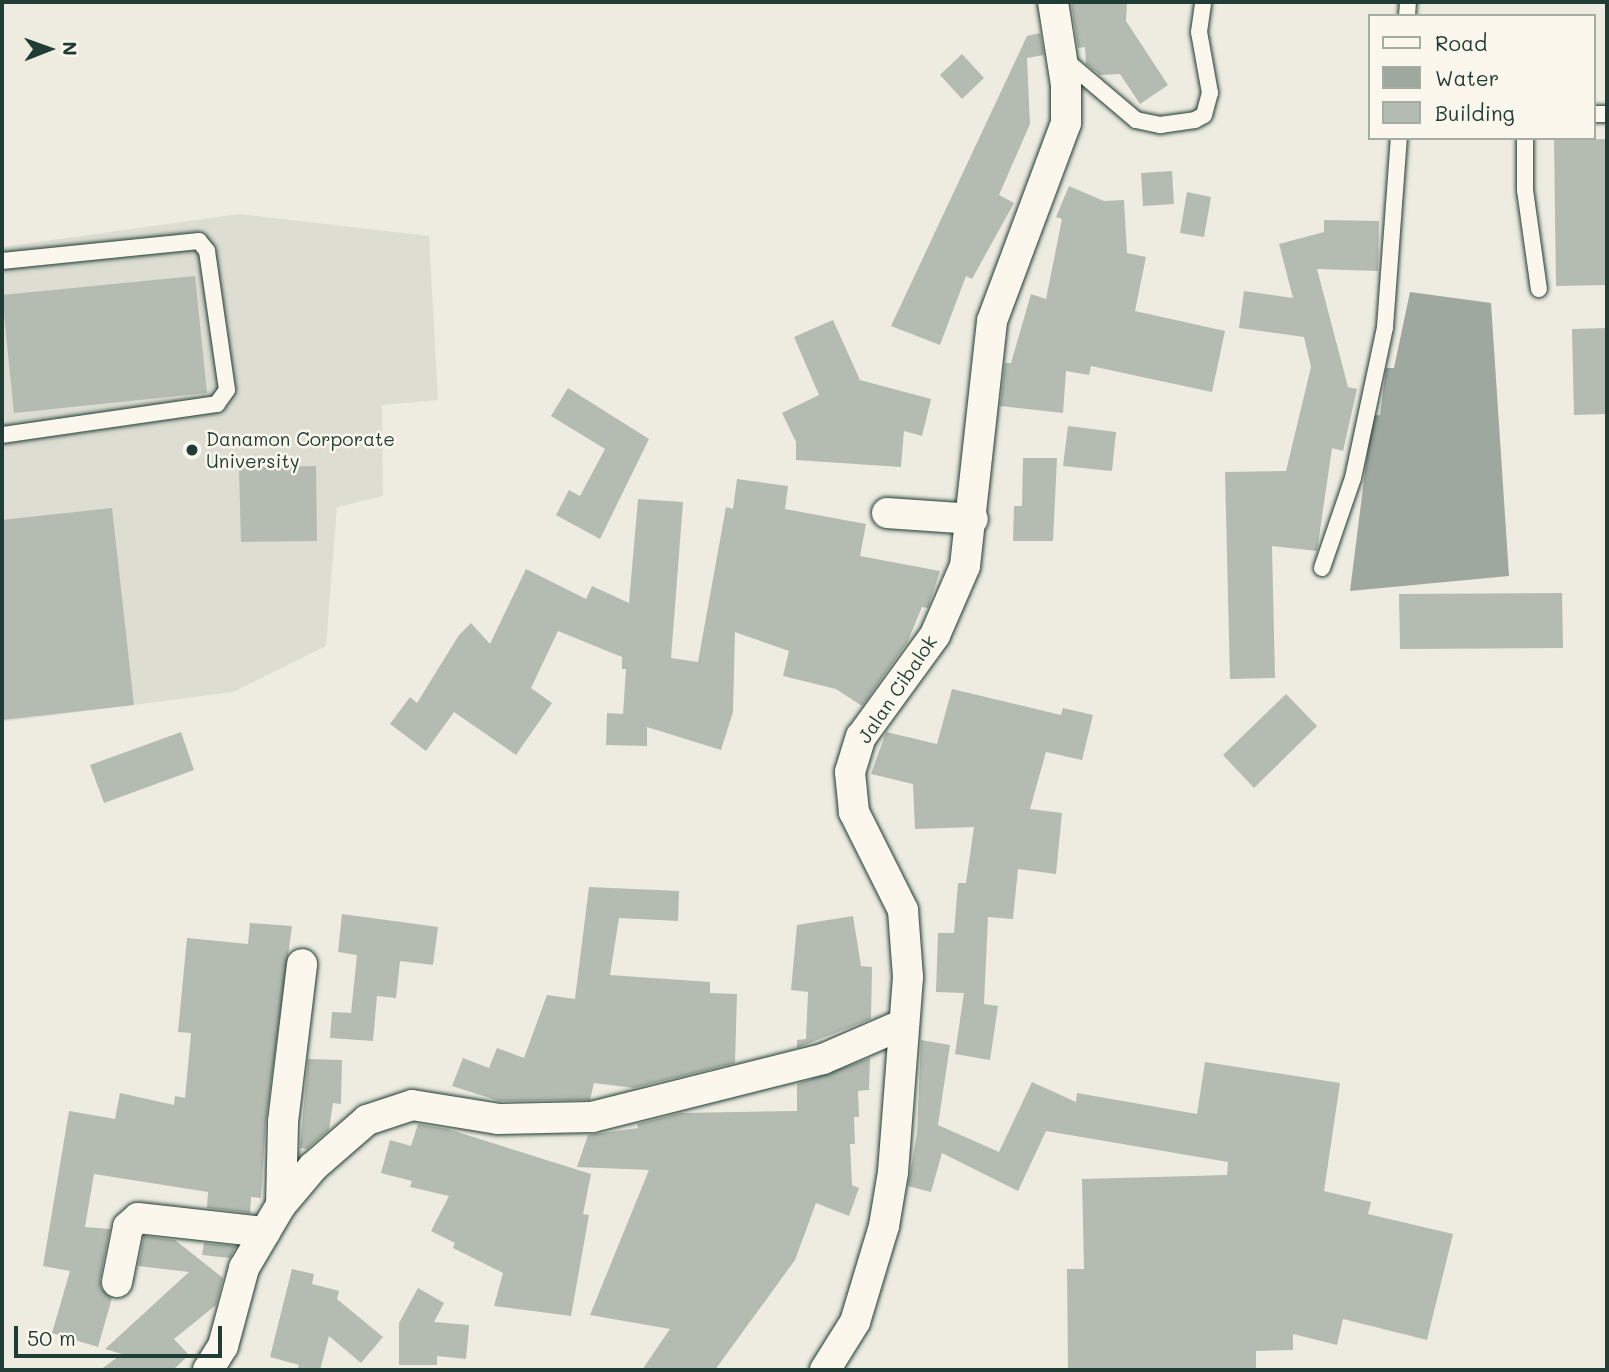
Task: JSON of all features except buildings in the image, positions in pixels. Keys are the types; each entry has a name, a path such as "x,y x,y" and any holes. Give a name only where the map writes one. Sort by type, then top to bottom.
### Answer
{"street":[{"name":"Jalan Cibalok","path":"825,1370 855,1322 881,1242 893,1172 904,1024 905,922 854,812 850,772 861,737 949,609 965,566 973,519 989,337 1009,271 1063,137 1066,95 1054,2"},
{"path":"887,513 973,519"},
{"path":"281,1205 283,1122 302,964"},
{"path":"208,1370 223,1346 244,1268 281,1205 355,1129 397,1107 425,1106 498,1119 592,1117 823,1059 904,1024"},
{"path":"117,1282 128,1227 138,1218 265,1232"}],"lane":[{"path":"1062,56 1136,120 1160,125 1195,120 1209,104 1199,32 1203,2"},
{"path":"1322,568 1353,478 1385,327 1399,140"},
{"path":"1525,140 1525,190 1539,289"},
{"path":"2,261 199,241 206,251 227,390 222,402 209,406 2,435"}],"shaded area":[{"name":"Danamon Corporate University","path":"239,214 429,236 438,400 382,405 383,496 337,507 326,646 233,692 2,722 2,247"}],"water":[{"path":"1410,292 1491,303 1509,576 1350,591 1372,416 1380,415 1386,368 1394,368"}],"place":[{"name":"Danamon Corporate University","path":"192,450"}]}
